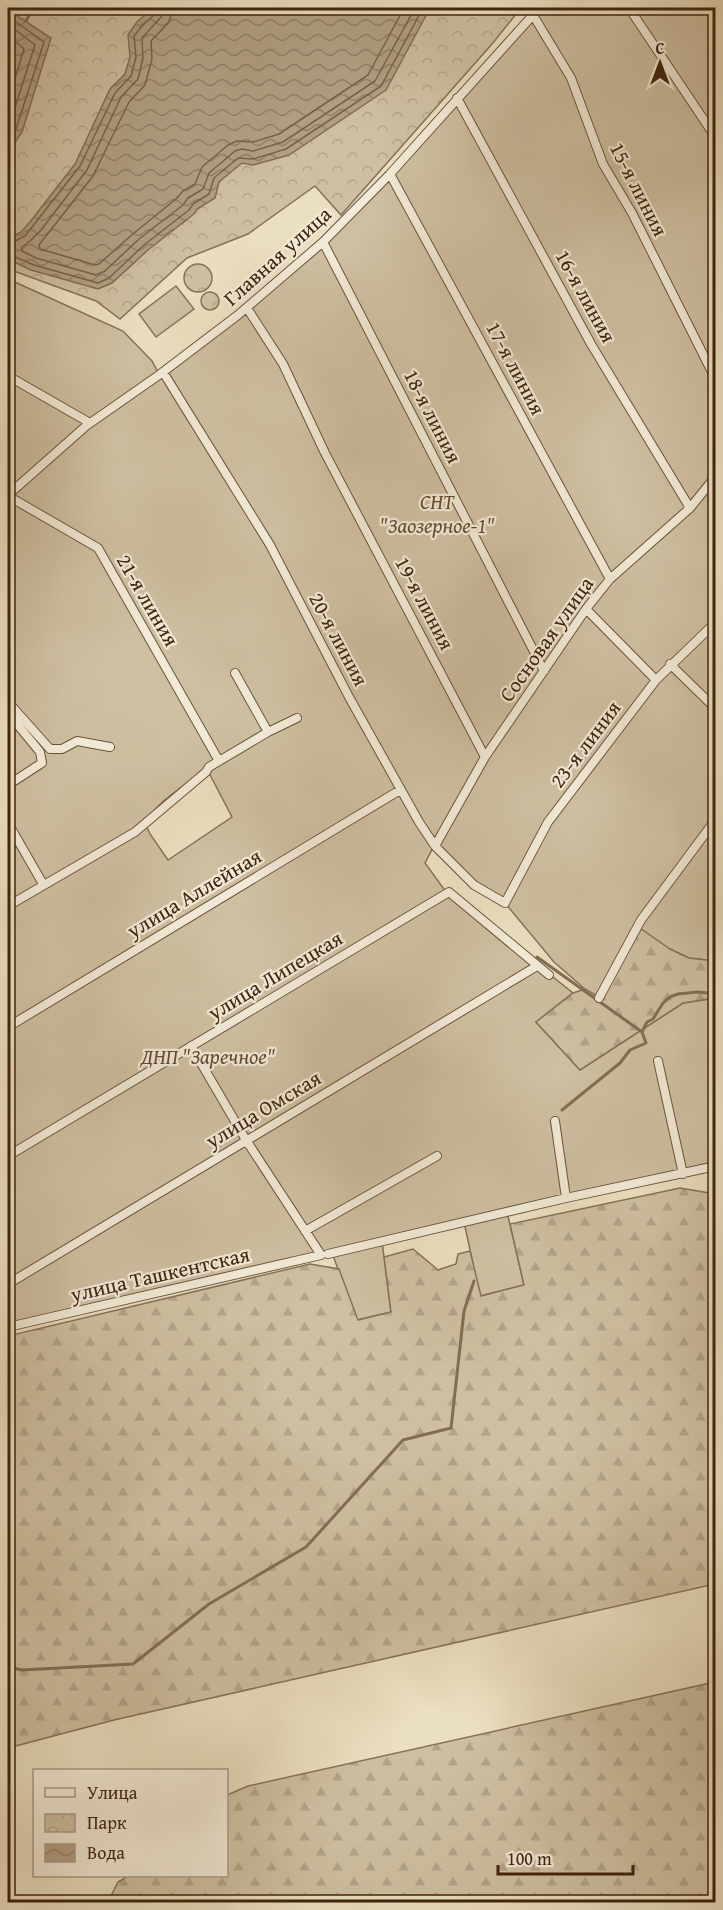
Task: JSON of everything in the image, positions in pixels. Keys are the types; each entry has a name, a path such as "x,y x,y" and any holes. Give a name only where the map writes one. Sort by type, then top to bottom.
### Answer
{"street":[{"path":"629,8 716,138"},
{"name":"Главная улица","path":"8,495 90,423 248,308 322,242 390,174 535,11"},
{"name":"15-я линия","path":"535,11 571,78 603,164 632,213 716,380"},
{"name":"16-я линия","path":"457,98 591,344 690,508"},
{"name":"17-я линия","path":"390,174 610,579"},
{"name":"18-я линия","path":"322,242 544,670"},
{"name":"19-я линия","path":"248,308 283,364 325,453 486,757"},
{"name":"20-я линия","path":"163,372 270,545 400,790 435,846 474,885 504,903"},
{"path":"8,376 90,423"},
{"name":"Сосновая улица","path":"435,846 486,757 586,609 610,579 690,508 716,476"},
{"name":"21-я линия","path":"8,495 98,548 219,761"},
{"path":"586,609 656,680"},
{"name":"23-я линия","path":"504,903 548,822 656,680 716,622"},
{"path":"670,664 716,709"},
{"path":"235,673 268,732"},
{"path":"8,702 50,749 62,748 78,741 110,747"},
{"path":"8,713 40,752 42,760 42,763 34,770 8,785"},
{"path":"8,906 135,831 206,772 209,767 268,732 297,718"},
{"name":"улица Аллейная","path":"8,1028 400,790"},
{"path":"599,998 641,920 716,819"},
{"path":"8,823 43,884"},
{"name":"улица Липецкая","path":"8,1156 449,892 549,975"},
{"name":"улица Омская","path":"8,1284 537,966"},
{"path":"191,1046 246,1140 305,1231 324,1254"},
{"path":"658,1062 683,1174"},
{"path":"555,1121 566,1197"},
{"path":"305,1231 437,1156"},
{"name":"улица Ташкентская","path":"8,1327 566,1197 716,1166"}],"green space":[{"path":"8,8 521,8 341,215 315,186 248,234 187,258 120,319 96,301 8,269"},
{"name":"СНТ \"Заозерное-1\"","path":"537,8 715,8 715,961 689,958 670,949 599,998 554,962 505,903 474,885 434,846 425,863 446,892 573,993 536,1022 580,1070 683,1003 715,998 715,1166 507,1212 524,1285 480,1296 464,1222 382,1241 391,1312 357,1320 332,1253 8,1327 8,279 123,331 152,361 159,374 247,308 390,174","holes":["207,769 232,817 168,860 145,823 165,800"]},
{"path":"198,264 208,268 212,278 208,288 198,292 188,288 184,278 188,268"},
{"path":"176,286 194,309 156,337 139,314"},
{"path":"206,292 214,292 219,297 217,308 206,310 201,305 201,297"},
{"path":"637,926 670,949 689,958 715,961 715,998 683,1003 580,1070 536,1022 573,993 585,989 599,997"},
{"path":"680,1188 715,1194 715,1584 114,1720 8,1748 8,1336 310,1264 339,1269 358,1320 391,1312 384,1257 413,1249 438,1270 456,1264 458,1254 470,1251 481,1296 524,1285 510,1224"},
{"path":"715,1682 715,1902 108,1902 118,1882 126,1877 228,1877 228,1795 248,1786"}],"water":[{"path":"153,8 430,8 386,90 289,155 253,165 242,163 219,182 215,198 197,209 112,283 98,289 31,270 8,259 8,236 11,237 21,232 75,164 110,89 125,74 130,57 128,35 136,23"},
{"path":"8,10 51,38 22,132 8,153"}],"waterway":[{"path":"26,21 33,8"},
{"path":"537,957 642,1032"},
{"path":"562,1110 620,1063 630,1050 646,1043 642,1032 647,1022 653,1019 663,1003 670,997 678,994 708,993 712,996 716,1008"},
{"path":"8,1667 22,1670 133,1664 209,1604 306,1547 403,1440 451,1428 464,1311 474,1281"}],"park label":[{"name":"ДНП \"Заречное\"","path":"208,1056"}]}
